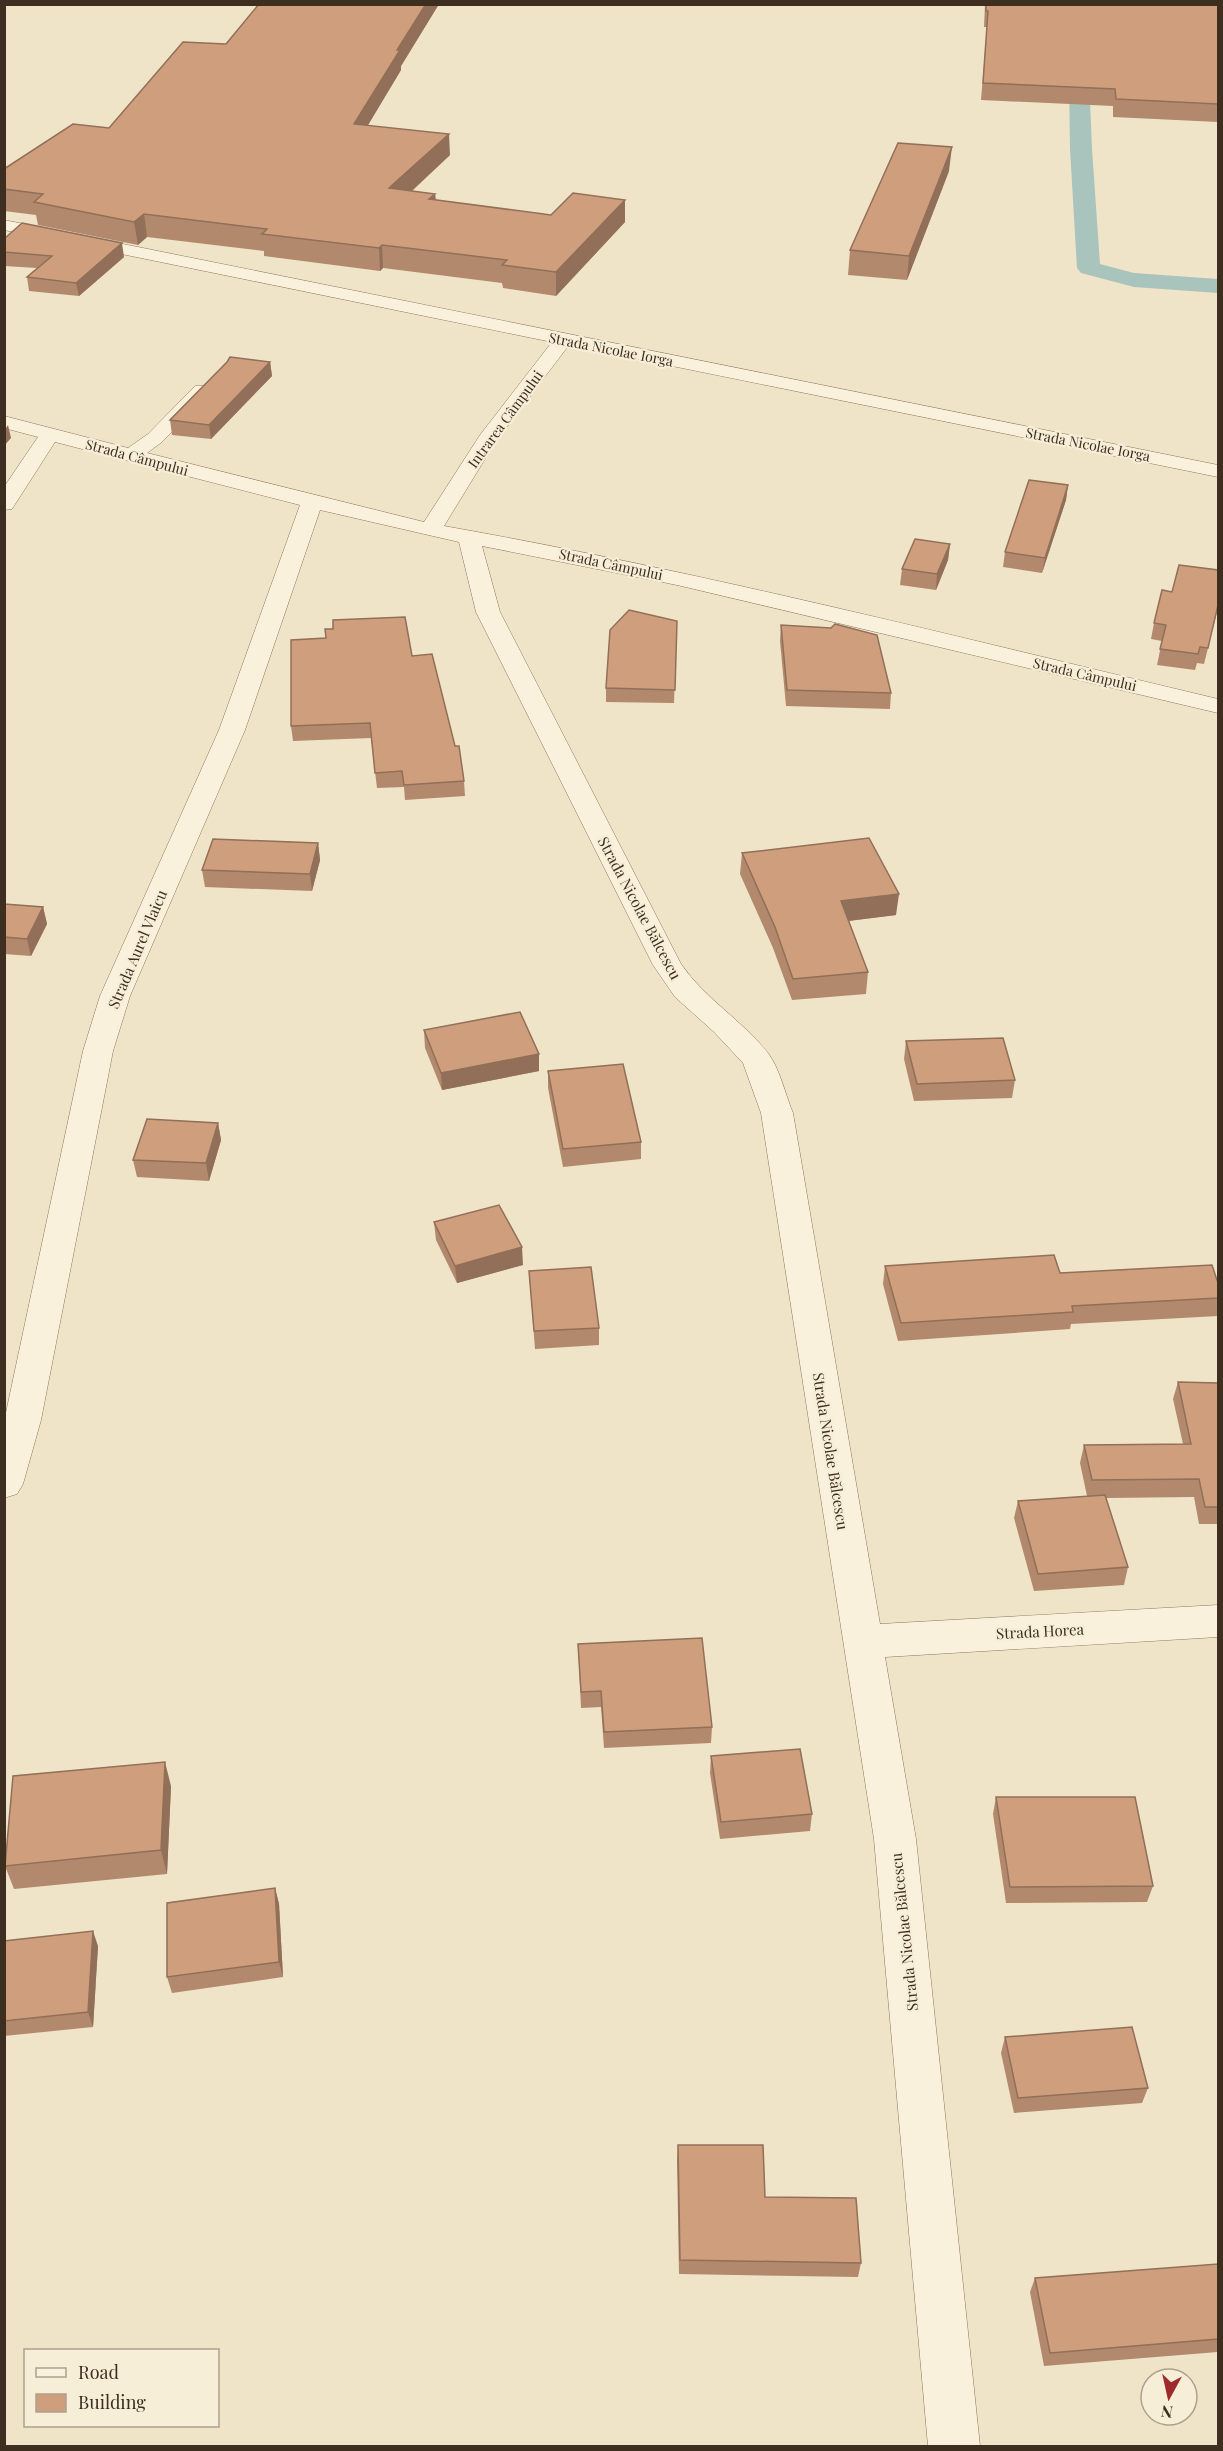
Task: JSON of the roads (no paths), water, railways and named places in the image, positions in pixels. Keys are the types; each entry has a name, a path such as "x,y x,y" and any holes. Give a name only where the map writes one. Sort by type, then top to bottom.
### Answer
{"street":[{"name":"Strada Nicolae Iorga","path":"4,225 1218,471"},
{"name":"Intrarea Câmpului","path":"429,530 439,518 488,439 564,339"},
{"path":"131,455 155,438 212,380"},
{"name":"Strada Câmpului","path":"4,422 429,530 564,554 677,578 1217,701"},
{"path":"4,504 50,434"},
{"name":"Strada Aurel Vlaicu","path":"4,1484 23,1420 98,1051 115,996 232,730 312,502"},
{"name":"Strada Nicolae Bălcescu","path":"469,538 488,612 667,965 685,991 725,1025 757,1060 777,1113 895,1839 954,2446"},
{"name":"Strada Horea","path":"862,1642 1218,1621"}],"waterway":[{"path":"1077,4 1081,149 1089,268 1134,280 1218,286"}]}
